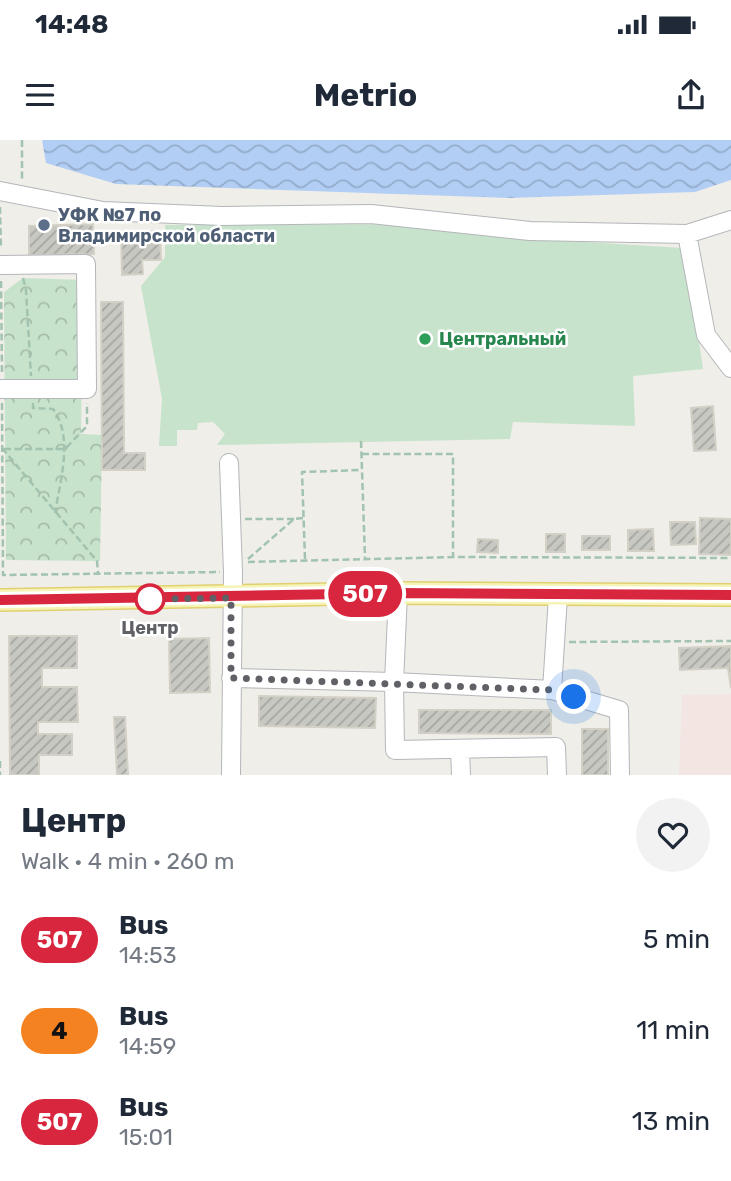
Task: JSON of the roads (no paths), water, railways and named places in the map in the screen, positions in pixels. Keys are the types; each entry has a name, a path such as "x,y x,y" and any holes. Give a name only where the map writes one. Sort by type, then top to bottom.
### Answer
{"main road":[{"path":"0,600 398,593 731,595"}],"street":[{"path":"0,191 103,211 222,216 371,215 530,231 687,233 731,220"},
{"path":"687,233 706,335 731,368"},
{"path":"0,265 86,264 87,389 32,393 0,389"},
{"path":"229,463 233,572 231,775"},
{"path":"398,593 394,682 395,750 556,747 557,775"},
{"path":"552,690 558,596"},
{"path":"231,678 552,690 619,710 620,775"},
{"path":"460,749 461,775"}],"water":[{"path":"42,140 731,140 731,180 695,192 509,198 116,184 46,163"}],"place":[{"name":"УФК №7 по Владимирской области","path":"44,225"},
{"name":"Центральный","path":"425,339"},
{"name":"Центр","path":"150,599"}]}
